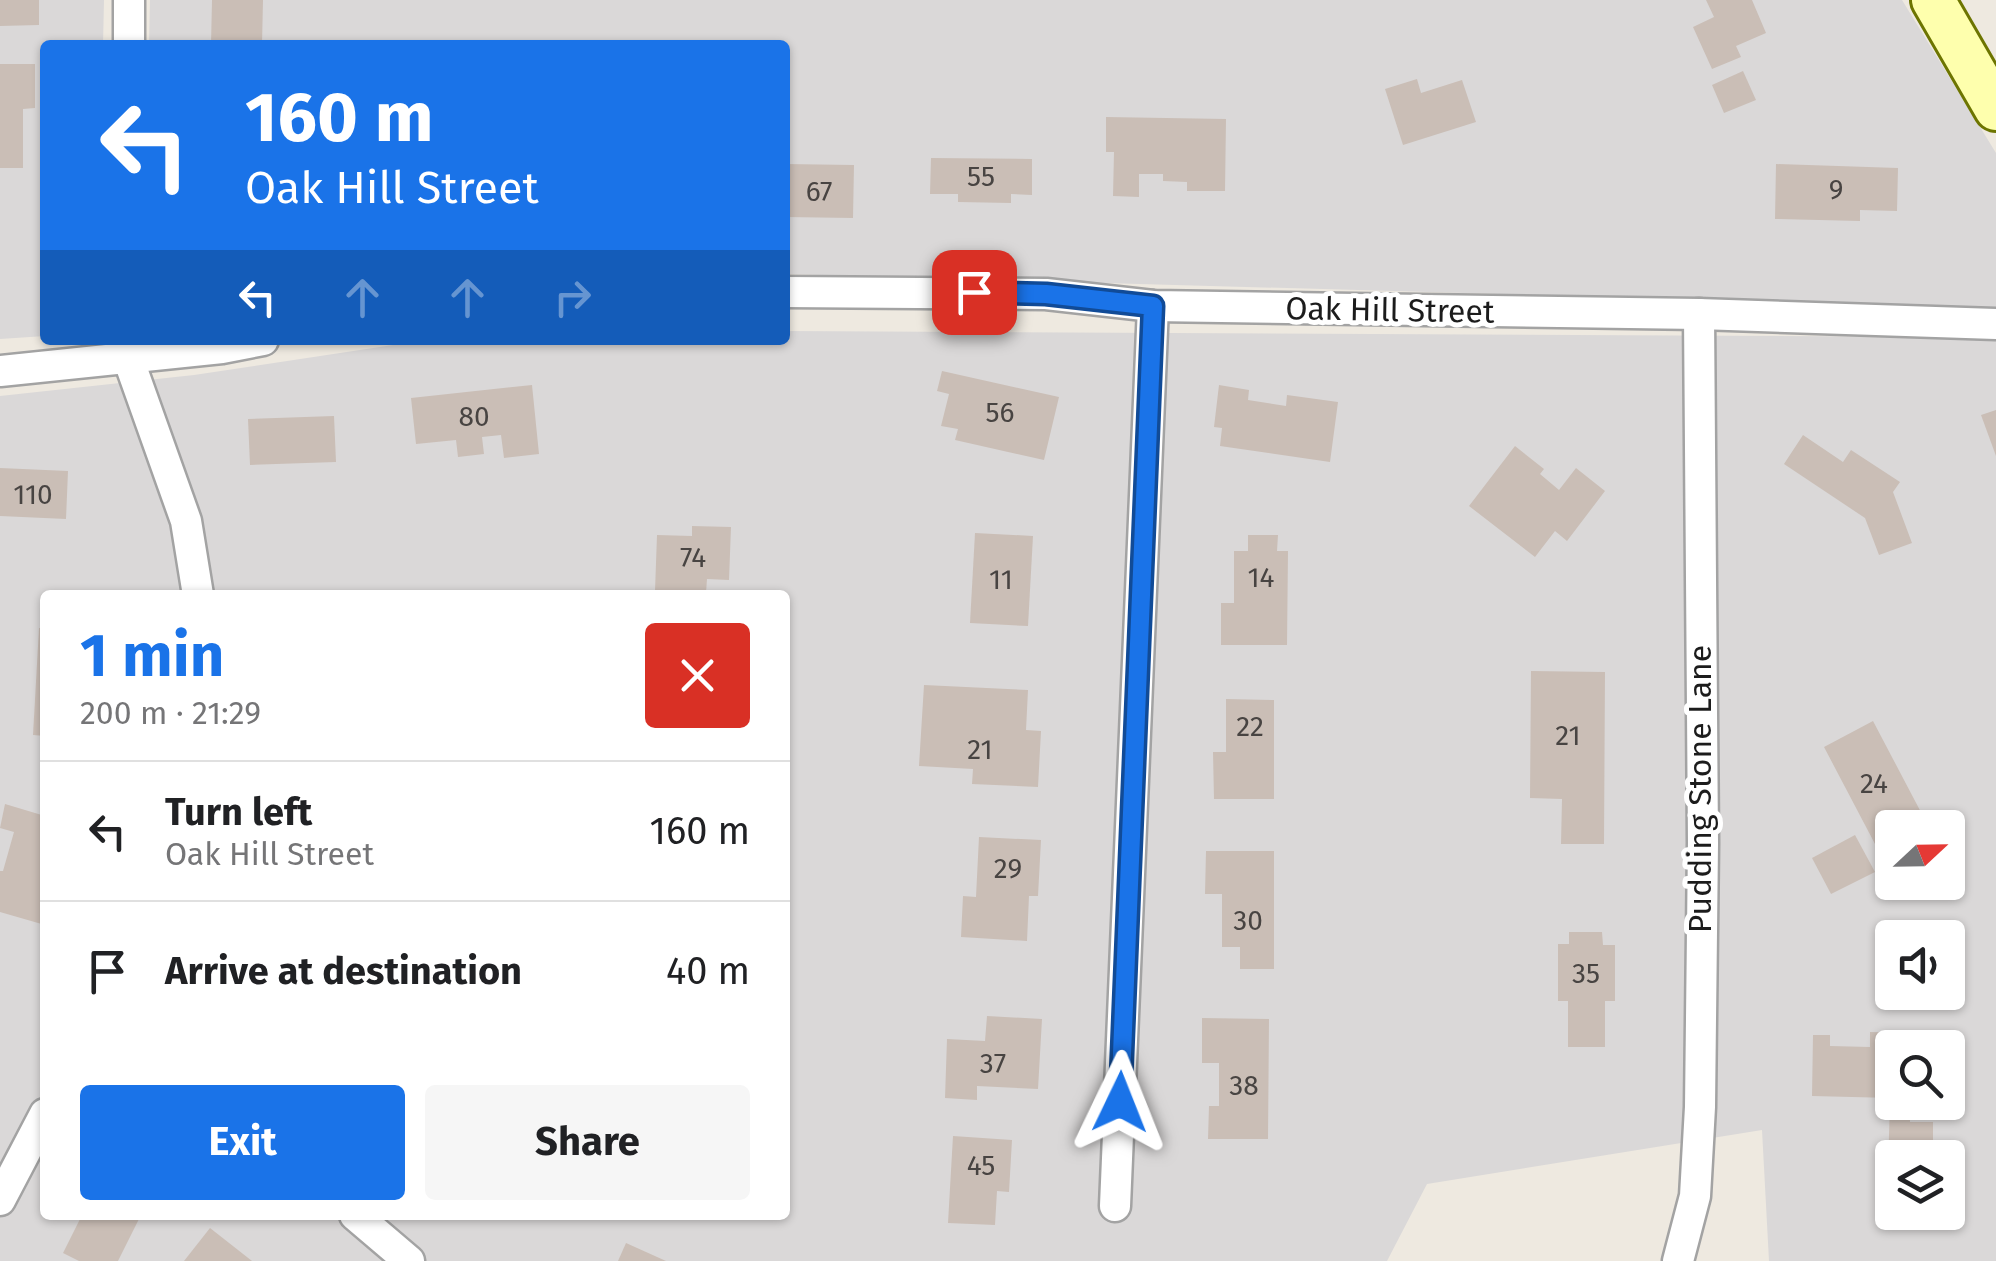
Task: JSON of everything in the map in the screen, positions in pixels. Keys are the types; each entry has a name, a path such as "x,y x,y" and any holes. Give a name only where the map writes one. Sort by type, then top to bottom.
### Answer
{"main road":[{"path":"1932,0 1996,110"}],"street":[{"path":"129,40 130,0"},
{"name":"Oak Hill Street","path":"790,292 1046,294 1153,306 1698,314 1996,324"},
{"path":"1115,1206 1153,306"},
{"name":"Pudding Stone Lane","path":"1678,1261 1695,1196 1700,1107 1698,314"},
{"path":"0,371 127,349 237,345"},
{"path":"127,349 186,521 197,590"},
{"path":"0,1200 40,1124"},
{"path":"362,1220 409,1261"}],"shaded area":[{"path":"0,0 104,0 103,40 40,40 40,336 0,339"},
{"path":"150,0 1902,0 1996,153 1996,308 790,274 790,40 149,40"},
{"path":"790,331 1996,337 1996,1261 1769,1261 1762,1130 1427,1184 1387,1261 0,1261 0,396 194,375 393,345 790,345"}],"building":[{"path":"0,0 39,0 39,25 0,26"},
{"path":"212,0 263,0 262,40 211,40"},
{"path":"1706,0 1752,0 1766,33 1736,46 1741,57 1712,69 1693,27 1714,17"},
{"path":"0,64 35,64 35,108 23,109 23,168 0,168"},
{"path":"1743,71 1756,100 1724,113 1712,85"},
{"path":"1417,79 1421,93 1462,80 1476,122 1403,145 1385,89"},
{"path":"1106,117 1226,119 1225,191 1187,191 1187,182 1163,181 1163,174 1139,174 1139,197 1113,196 1114,152 1106,152"},
{"path":"931,158 1032,159 1032,195 1011,194 1011,203 958,202 958,194 930,194"},
{"path":"790,164 854,165 853,218 790,217"},
{"path":"1776,164 1898,168 1897,211 1860,210 1860,221 1775,219"},
{"path":"942,371 1059,397 1044,460 955,440 958,429 941,426 949,394 937,391"},
{"path":"532,385 539,454 504,458 501,435 482,437 484,454 458,457 456,440 416,444 411,398"},
{"path":"1219,385 1249,390 1248,400 1286,406 1287,395 1338,402 1330,462 1220,446 1222,428 1214,427"},
{"path":"1996,410 1996,456 1981,415"},
{"path":"334,416 336,462 250,465 248,419"},
{"path":"1803,435 1843,462 1851,450 1900,482 1893,492 1912,543 1879,555 1865,518 1784,464"},
{"path":"1515,446 1544,469 1540,474 1559,490 1576,468 1605,491 1567,541 1555,531 1535,557 1469,506"},
{"path":"0,468 68,471 66,519 0,516"},
{"path":"692,526 731,527 729,580 707,579 706,590 655,590 657,535 692,536"},
{"path":"975,533 1033,536 1028,626 970,623"},
{"path":"1248,535 1278,535 1277,551 1288,551 1287,645 1221,645 1221,603 1234,603 1234,551 1248,551"},
{"path":"39,628 40,628 40,736 33,735"},
{"path":"1531,671 1605,672 1604,844 1561,844 1562,799 1530,798"},
{"path":"924,685 1028,690 1026,730 1041,731 1038,787 972,784 973,769 919,766"},
{"path":"1226,699 1274,700 1274,799 1214,799 1213,752 1226,752"},
{"path":"1873,721 1920,810 1875,810 1875,844 1824,747"},
{"path":"5,804 40,814 40,924 0,912 0,871 14,832 0,828"},
{"path":"1855,835 1875,872 1831,894 1812,858"},
{"path":"979,837 1041,840 1038,896 1029,896 1027,941 961,937 963,896 976,897"},
{"path":"1206,851 1274,851 1274,969 1240,969 1240,947 1222,947 1222,894 1205,894"},
{"path":"1569,932 1602,932 1603,945 1615,945 1615,1001 1605,1001 1605,1047 1568,1047 1568,1001 1558,1001 1558,944 1569,944"},
{"path":"987,1016 1042,1019 1038,1089 977,1086 977,1100 945,1098 947,1039 985,1041"},
{"path":"1202,1018 1269,1019 1268,1139 1208,1139 1209,1106 1219,1106 1219,1063 1202,1063"},
{"path":"1870,1032 1875,1032 1875,1098 1812,1096 1813,1035 1830,1035 1830,1046 1870,1047"},
{"path":"1889,1120 1933,1122 1933,1140 1889,1140"},
{"path":"953,1136 1012,1140 1009,1192 997,1191 995,1225 948,1223"},
{"path":"80,1220 138,1220 118,1261 79,1261 63,1253"},
{"path":"210,1228 252,1261 184,1261"},
{"path":"626,1243 666,1261 618,1261"}],"route":[{"path":"974,292 1046,294 1153,306 1120,1102"}]}
